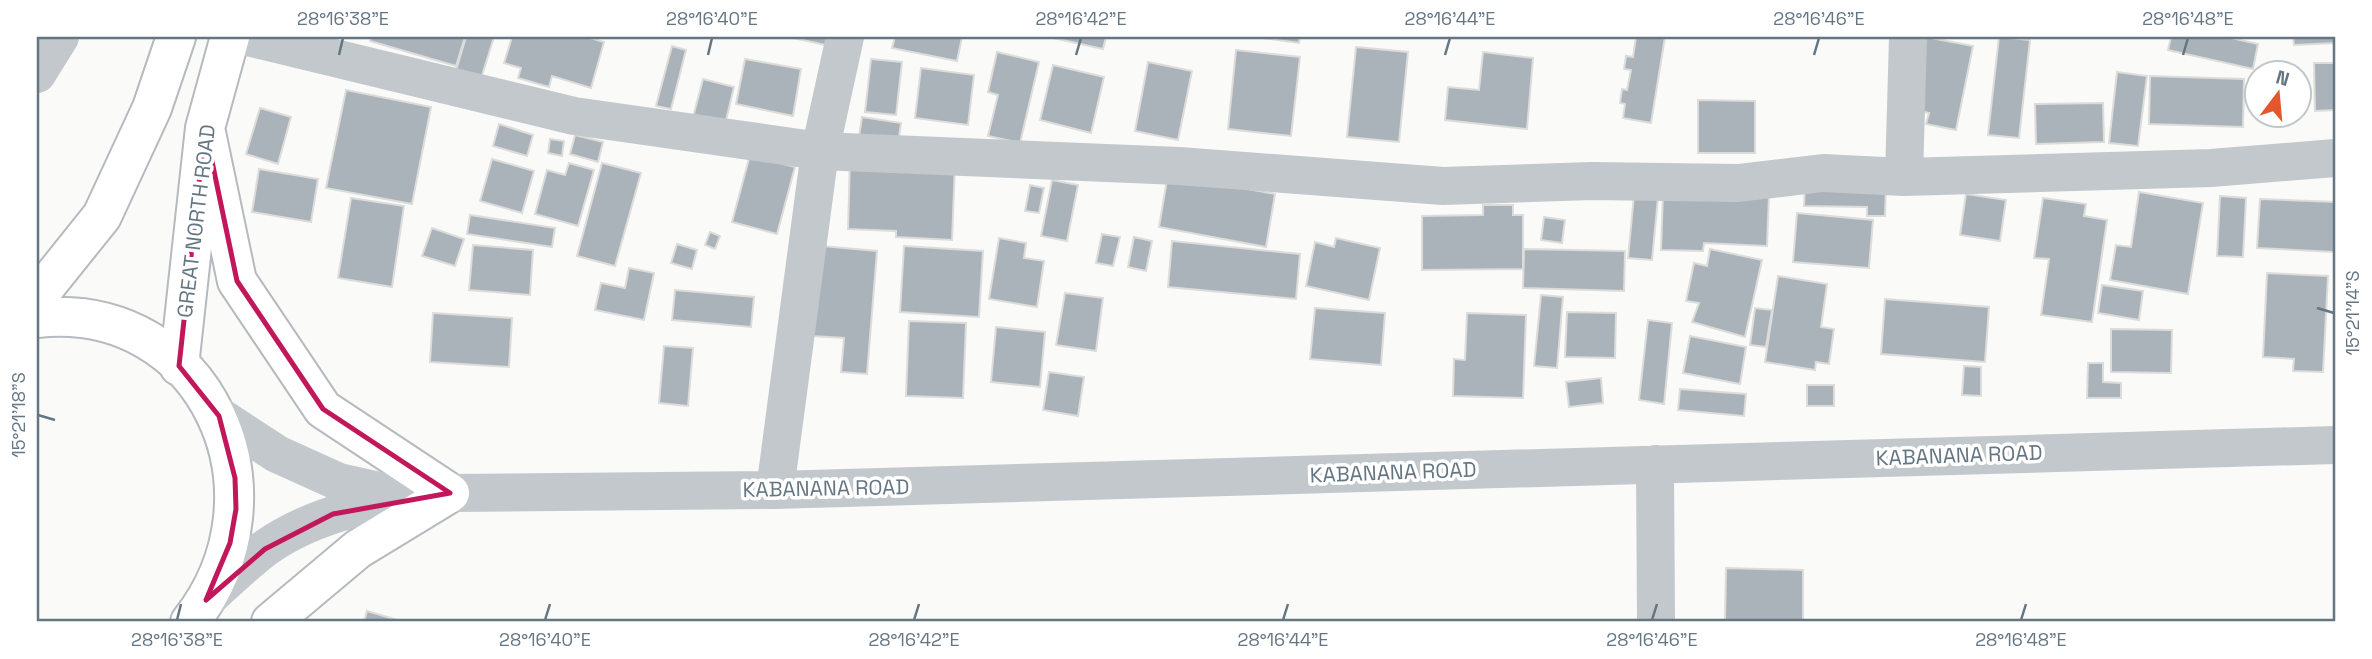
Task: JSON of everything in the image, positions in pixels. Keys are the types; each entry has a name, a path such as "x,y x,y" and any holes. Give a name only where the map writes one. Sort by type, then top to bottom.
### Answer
{"main road":[{"path":"37,297 102,216 152,108 176,37"},
{"name":"GREAT NORTH ROAD","path":"179,366 205,128 230,37"},
{"path":"205,128 237,281 323,409 450,494 358,548 271,622"},
{"path":"37,317 68,317 116,327 160,350 179,366 219,416 235,478 236,509 221,572 198,611"}],"street":[{"path":"37,74 60,37"},
{"path":"248,37 574,116 820,151 1179,166 1443,186 1592,180 1738,183 1823,173 1904,177 2211,168 2335,158"},
{"path":"775,489 820,151 845,37"},
{"path":"1904,177 1908,37"},
{"path":"219,416 277,454 339,482 407,497"},
{"name":"KABANANA ROAD","path":"450,494 775,489 2335,445"},
{"path":"1655,464 1656,622"},
{"path":"198,611 265,548 333,514 407,497 450,494"}],"highlighted area":[{"path":"205,128 237,281 323,409 450,493 333,514 265,549 206,600 230,543 236,509 235,478 219,416 179,366"}],"building":[{"path":"371,37 465,37 456,66 370,41"},
{"path":"466,37 494,37 479,85 454,77"},
{"path":"512,37 587,37 604,42 591,88 552,76 549,87 518,78 521,68 504,63"},
{"path":"789,37 832,37 830,46"},
{"path":"895,37 962,37 957,61 892,48"},
{"path":"1049,37 1106,37 1103,49"},
{"path":"1255,37 1300,37 1299,43"},
{"path":"1636,37 1665,37 1651,123 1623,118 1625,104 1620,103 1622,89 1627,90 1631,70 1624,69 1626,56 1633,57"},
{"path":"1926,37 1973,46 1956,130 1926,124 1929,113 1912,109"},
{"path":"1999,37 2030,40 2019,138 1988,135"},
{"path":"2171,37 2227,37 2258,44 2255,60 2242,60 2242,67 2168,50"},
{"path":"2293,37 2335,37 2335,43 2294,45"},
{"path":"672,46 686,50 671,109 656,106"},
{"path":"1356,47 1408,52 1399,142 1347,137"},
{"path":"1236,50 1300,57 1291,136 1228,129"},
{"path":"997,52 1039,62 1020,143 988,136 998,95 988,92"},
{"path":"1483,52 1533,58 1527,129 1445,120 1448,87 1479,90"},
{"path":"745,59 801,69 793,116 736,104"},
{"path":"871,59 902,62 896,115 865,112"},
{"path":"1148,62 1192,71 1178,140 1135,131"},
{"path":"2314,63 2335,63 2335,110 2315,111"},
{"path":"1053,65 1104,77 1091,133 1040,120"},
{"path":"921,68 974,75 968,125 915,118"},
{"path":"2117,72 2147,76 2138,146 2109,143"},
{"path":"2150,76 2242,79 2242,127 2149,124"},
{"path":"703,79 734,87 723,133 691,125"},
{"path":"346,90 431,107 412,204 326,188"},
{"path":"1698,100 1755,101 1755,153 1698,153"},
{"path":"2103,103 2104,142 2036,144 2035,104"},
{"path":"260,108 291,117 278,164 246,154"},
{"path":"862,117 901,123 897,150 858,143"},
{"path":"499,124 533,135 527,156 493,146"},
{"path":"575,135 603,142 598,162 570,154"},
{"path":"550,139 564,141 562,156 548,153"},
{"path":"750,155 795,167 777,234 732,222"},
{"path":"492,159 534,171 522,213 480,201"},
{"path":"850,159 955,164 952,240 896,237 896,231 848,229"},
{"path":"569,163 594,170 578,226 535,214 547,170 565,175"},
{"path":"602,163 641,173 615,266 577,256"},
{"path":"259,169 318,179 311,222 252,212"},
{"path":"1168,174 1275,194 1266,247 1159,227"},
{"path":"1052,180 1078,185 1067,241 1041,236"},
{"path":"1805,184 1886,185 1885,216 1867,216 1867,207 1804,206"},
{"path":"1030,185 1044,188 1039,213 1025,211"},
{"path":"1663,192 1769,195 1767,246 1704,243 1703,251 1661,250"},
{"path":"2139,192 2203,203 2188,294 2110,280 2116,245 2131,247"},
{"path":"1966,194 2006,200 2000,241 1960,235"},
{"path":"1634,195 1658,198 1652,260 1628,258"},
{"path":"2220,196 2246,198 2243,257 2217,256"},
{"path":"351,198 404,206 392,287 338,278"},
{"path":"2043,198 2086,204 2084,216 2107,220 2092,322 2041,315 2049,259 2034,258"},
{"path":"2260,199 2335,202 2334,252 2257,248"},
{"path":"1483,205 1513,205 1513,215 1523,215 1523,269 1422,270 1422,216 1483,215"},
{"path":"1797,213 1873,220 1869,268 1793,262"},
{"path":"470,215 555,228 552,247 467,234"},
{"path":"1544,217 1565,220 1562,243 1541,240"},
{"path":"432,228 464,239 455,266 422,256"},
{"path":"710,232 720,236 715,249 705,245"},
{"path":"1102,234 1120,237 1113,266 1096,263"},
{"path":"1134,237 1152,241 1146,271 1128,267"},
{"path":"999,238 1026,243 1024,258 1044,261 1037,307 989,299"},
{"path":"1336,238 1380,248 1369,300 1306,286 1315,242 1334,247"},
{"path":"1172,241 1300,254 1296,299 1168,287"},
{"path":"677,244 697,250 692,269 671,263"},
{"path":"473,245 533,250 530,295 469,290"},
{"path":"822,246 877,251 867,374 841,372 844,338 813,336"},
{"path":"904,246 983,251 979,317 900,312"},
{"path":"1524,249 1625,251 1624,291 1523,288"},
{"path":"1710,249 1762,260 1745,337 1692,322 1699,303 1686,301 1694,263 1707,266"},
{"path":"629,268 654,273 644,320 595,310 601,283 625,288"},
{"path":"2267,273 2328,276 2323,372 2293,371 2294,359 2263,357"},
{"path":"1778,276 1827,284 1821,327 1834,329 1829,364 1816,362 1815,370 1765,362"},
{"path":"2102,285 2143,291 2139,320 2098,313"},
{"path":"675,290 754,297 751,327 672,320"},
{"path":"1065,293 1103,298 1096,351 1056,345"},
{"path":"1541,295 1563,297 1557,368 1534,366"},
{"path":"1885,299 1989,307 1985,362 1881,354"},
{"path":"1315,308 1385,313 1381,365 1310,359"},
{"path":"1755,308 1772,310 1766,347 1750,345"},
{"path":"1567,312 1616,313 1615,358 1565,357"},
{"path":"433,313 512,318 509,367 430,362"},
{"path":"1467,313 1526,315 1523,398 1453,396 1454,359 1465,360"},
{"path":"1648,320 1672,323 1664,404 1639,400"},
{"path":"909,321 966,323 963,398 906,396"},
{"path":"996,327 1045,332 1040,387 991,382"},
{"path":"2111,329 2172,330 2171,373 2111,372"},
{"path":"1690,336 1746,347 1740,384 1683,373"},
{"path":"664,346 693,348 688,406 659,403"},
{"path":"2088,363 2103,363 2103,382 2121,383 2121,398 2087,398"},
{"path":"1964,366 1981,367 1981,396 1962,395"},
{"path":"1049,372 1084,377 1078,416 1043,410"},
{"path":"1601,378 1603,403 1569,407 1566,382"},
{"path":"1807,385 1834,385 1834,406 1807,406"},
{"path":"1680,389 1746,394 1744,416 1678,410"},
{"path":"1726,568 1803,570 1803,622 1725,622"},
{"path":"367,611 404,622 364,622"}]}
